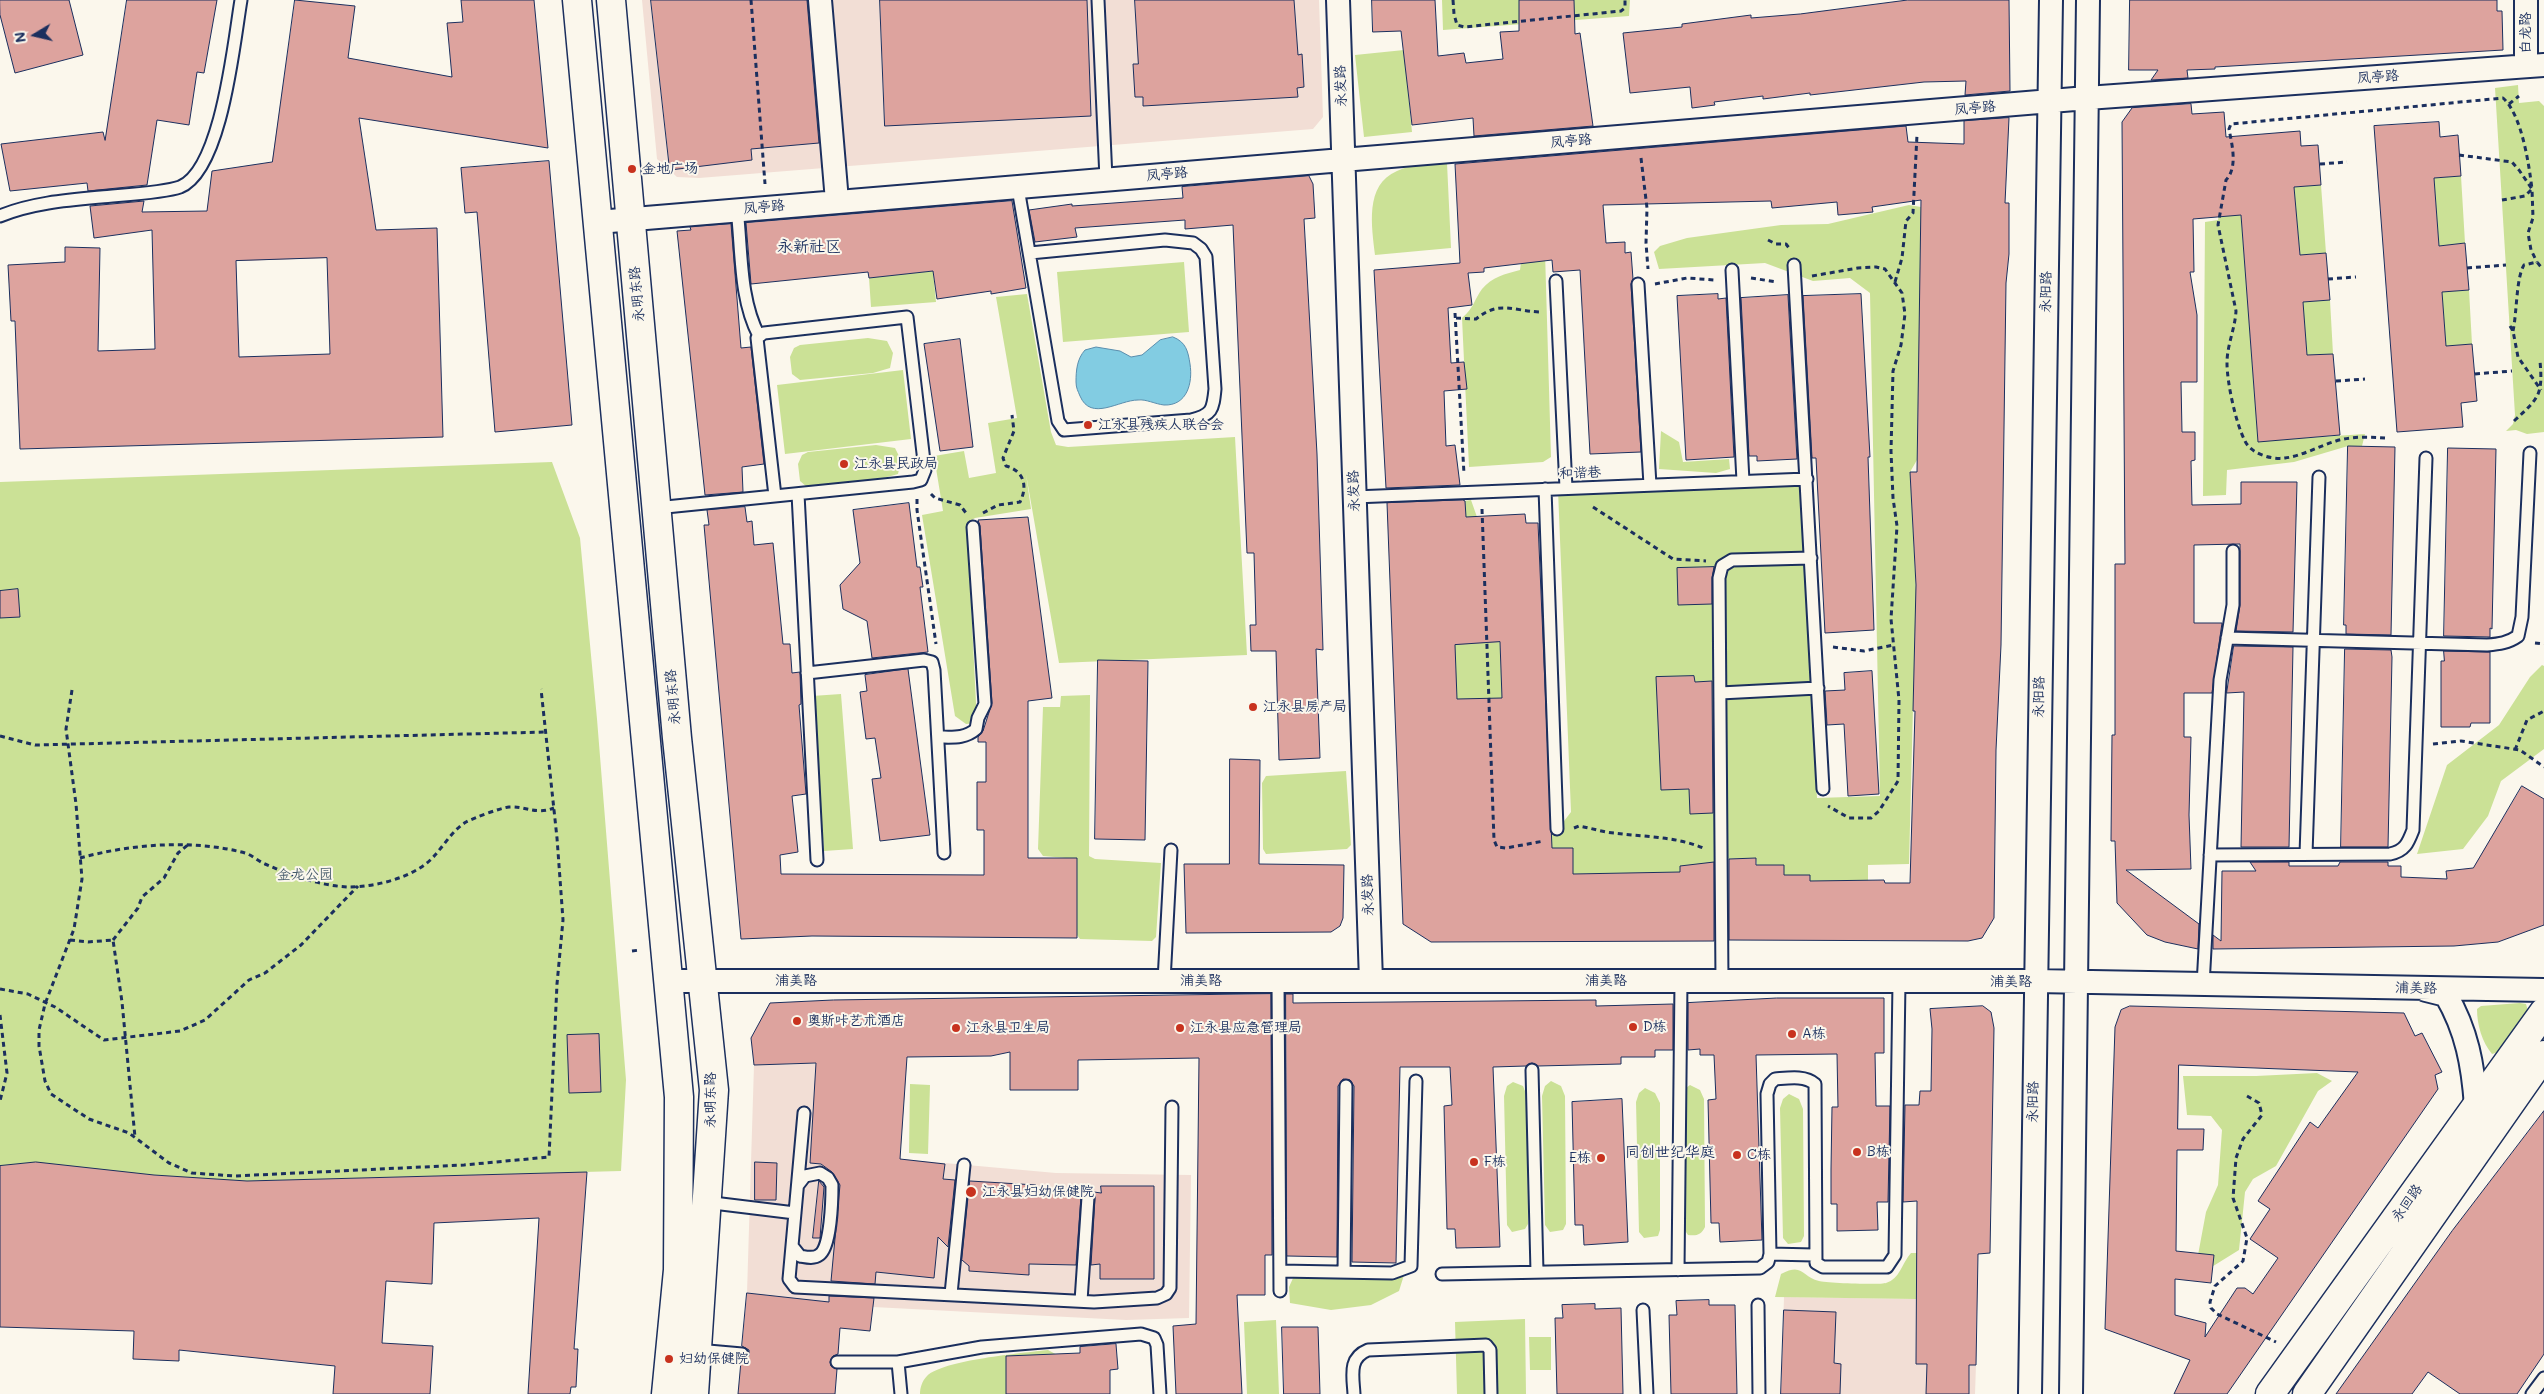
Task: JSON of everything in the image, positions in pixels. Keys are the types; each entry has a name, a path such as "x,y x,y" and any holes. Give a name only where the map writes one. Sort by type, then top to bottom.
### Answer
{"main road":[{"name":"永明东路","path":"577,0 680,1098 692,1201 697,1350 694,1394"},
{"name":"永明东路","path":"611,0 677,738 714,1090 678,1270 666,1394"},
{"name":"永回路","path":"2270,1394 2544,1012"},
{"name":"永回路","path":"2308,1394 2544,1055"}],"street":[{"path":"820,0 838,201"},
{"name":"永发路","path":"1338,0 1371,981"},
{"name":"永阳路","path":"2030,1394 2051,0"},
{"path":"2071,1394 2078,982 2088,0"},
{"name":"白龙路","path":"2526,0 2535,65"},
{"name":"凤亭路","path":"598,222 767,206 2049,101 2535,65"},
{"name":"浦美路","path":"669,981 2078,982 2544,990"},
{"path":"2420,988 2446,995 2454,1008 2465,1034 2472,1061 2476,1106"}],"lane":[{"path":"0,216 13,210 76,199 181,186 200,168 221,118 241,0"},
{"path":"1098,0 1106,179"},
{"path":"1018,186 1058,421 1064,430 1181,421 1206,416 1213,407 1215,388 1206,257 1201,249 1193,243 1165,240 1030,253"},
{"path":"737,209 747,303 752,322 759,336"},
{"path":"1794,265 1823,786"},
{"path":"1733,275 1743,481"},
{"path":"1556,281 1566,488"},
{"path":"1638,284 1650,485"},
{"path":"656,508 798,494 921,480 925,470 906,317 764,333 759,336 756,344 775,496"},
{"path":"2226,638 2487,645 2507,643 2518,636 2522,617 2530,453"},
{"path":"2210,855 2390,854 2399,852 2407,845 2413,830 2426,458"},
{"path":"2306,854 2319,477"},
{"name":"和谐巷","path":"1354,497 1807,479"},
{"path":"1545,489 1557,831"},
{"path":"798,494 817,860"},
{"path":"938,737 962,737 970,734 976,729 978,718 985,704 973,527"},
{"path":"2203,984 2220,680 2233,604 2233,551"},
{"path":"1722,982 1719,578 1722,566 1732,560 1811,558"},
{"path":"807,673 924,660 932,662 935,677 944,852"},
{"path":"1720,693 1818,688"},
{"path":"1164,981 1171,850"},
{"path":"1278,981 1280,1291"},
{"path":"1678,1270 1681,981"},
{"path":"1442,1274 1760,1268 1768,1262 1770,1254 1767,1094 1770,1084 1775,1079 1795,1078 1810,1080 1815,1084 1814,1255 1816,1263 1823,1267 1887,1267 1895,1255 1899,982"},
{"path":"1532,1070 1537,1272"},
{"path":"1280,1271 1392,1273 1411,1266 1416,1082"},
{"path":"1344,1272 1346,1086"},
{"path":"804,1113 790,1279 795,1287 1081,1301 1158,1298 1166,1294 1170,1288 1172,1107"},
{"path":"951,1294 964,1165"},
{"path":"792,1246 800,1256 814,1257 821,1254 827,1244 832,1185 820,1173 810,1173 801,1180 798,1187"},
{"path":"1081,1301 1088,1197"},
{"path":"692,1201 795,1213"},
{"path":"1770,1254 1814,1255"},
{"path":"1758,1305 1759,1394"},
{"path":"1643,1310 1647,1394"},
{"path":"837,1362 898,1362 982,1347 1141,1334 1154,1338 1157,1345 1160,1394"},
{"path":"1354,1394 1353,1364 1360,1354 1368,1350 1486,1346 1490,1350 1491,1394"},
{"path":"697,1350 742,1354"},
{"path":"898,1362 901,1394"},
{"path":"2532,1394 2544,1378"}],"path":[{"path":"751,0 767,206"},
{"path":"1453,0 1454,14 1458,26 1464,27 1621,11 1625,8 1625,0"},
{"path":"2509,104 2519,96"},
{"path":"2385,438 2358,437 2338,440 2285,458 2268,458 2245,443 2230,389 2227,363 2236,311 2218,225 2226,180 2231,174 2234,163 2229,129 2231,124 2503,98 2509,104 2523,141 2532,190 2533,218 2528,233 2530,250 2541,267"},
{"path":"1895,282 1902,258 1906,221 1913,213 1917,162 1916,112"},
{"path":"1639,135 1647,208 1646,260 1652,285 1687,278 1733,275 1772,282 1876,267 1884,269 1902,293 1905,314 1901,345 1893,371 1891,451 1893,498 1897,526 1891,619 1899,700 1898,781 1879,811 1871,818 1849,818 1832,810 1819,795 1818,787 1823,786"},
{"path":"2459,154 2512,162 2532,190"},
{"path":"2320,164 2347,162"},
{"path":"2502,200 2524,196 2532,190"},
{"path":"2513,331 2518,306 2520,271 2524,264 2537,262"},
{"path":"2467,268 2506,265"},
{"path":"2328,278 2356,277"},
{"path":"1456,318 1476,319 1487,310 1503,306 1526,312 1557,312"},
{"path":"1455,313 1465,492"},
{"path":"2510,326 2513,331 2518,357 2541,390"},
{"path":"2514,420 2529,408 2541,390 2540,361"},
{"path":"2475,374 2512,371"},
{"path":"2336,381 2365,379"},
{"path":"973,527 974,521 988,509 1020,502 1024,494 1024,482 1020,473 1015,468 1006,466 1003,458 1014,431 1012,415"},
{"path":"921,480 935,498 960,505 973,527"},
{"path":"921,480 917,490 917,510 939,667 938,674 935,677"},
{"path":"1566,488 1673,560 1684,562 1732,560"},
{"path":"1481,492 1494,840 1498,847 1506,848 1542,841 1557,831 1579,826 1612,833 1693,844 1722,856"},
{"path":"1816,649 1831,647 1864,651 1894,645"},
{"path":"72,690 66,729 82,879 74,929 46,1003 39,1030 39,1046 44,1081 51,1094 89,1119 129,1133 169,1163 192,1173 235,1176 464,1165 549,1157 557,984 563,920 542,689"},
{"path":"2515,750 2527,720 2544,711"},
{"path":"0,736 35,745 546,732"},
{"path":"2416,750 2447,741 2520,750 2544,767"},
{"path":"80,858 105,851 190,844 246,853 265,864 318,883 350,887 397,879 418,870 435,856 445,842 466,822 509,807 542,812 554,808"},
{"path":"135,1137 126,1038 113,940 138,908 142,897 164,878 178,853 190,844"},
{"path":"0,989 28,994 55,1007 104,1040 180,1031 204,1020 244,984 265,973 301,945 359,885"},
{"path":"70,940 88,942 113,940"},
{"path":"0,1016 7,1073 0,1101"},
{"path":"2247,1096 2259,1103 2262,1116 2243,1139 2236,1158 2233,1198 2247,1238 2243,1260 2215,1286 2210,1302 2211,1308 2224,1318 2298,1354"}],"shaded area":[{"path":"642,0 1319,0 1323,117 1313,129 699,178 677,177 657,159"},
{"name":"江永县妇幼保健院","path":"907,1062 900,1159 1056,1173 1191,1175 1189,1318 1126,1320 873,1307 747,1293 754,1065"},
{"path":"1784,1297 1916,1299 1916,1364 1976,1365 1975,1394 1781,1394"}],"green space":[{"path":"1442,0 1630,0 1629,16 1443,30"},
{"path":"1404,50 1412,132 1364,137 1355,55"},
{"path":"2518,85 2519,103 2539,101 2544,106 2544,432 2527,434 2516,430 2506,431 2513,424 2515,415 2495,88"},
{"path":"1447,163 1451,248 1375,255 1372,208 1379,186 1386,177 1402,169 1415,166"},
{"path":"2237,164 2258,441 2365,434 2362,446 2348,446 2294,462 2227,470 2226,495 2203,496 2205,222 2218,220 2220,208"},
{"path":"2461,176 2465,243 2439,246 2434,178"},
{"path":"2321,185 2326,253 2300,255 2294,187"},
{"path":"1909,205 1921,207 1921,235 1917,460 1910,472 1916,591 1909,864 1868,865 1868,882 1810,881 1810,875 1784,875 1783,865 1757,865 1756,858 1726,859 1727,877 1689,877 1686,872 1573,874 1573,848 1546,848 1546,853 1488,852 1488,862 1476,862 1472,699 1463,699 1466,838 1462,837 1453,600 1458,599 1460,644 1477,643 1474,598 1483,598 1481,562 1468,563 1465,501 1471,500 1477,517 1495,535 1508,831 1552,829 1561,825 1571,812 1558,490 1804,481 1817,798 1880,796 1870,293 1850,278 1813,281 1765,263 1659,269 1654,252 1660,246 1687,238 1781,225 1828,224"},
{"path":"1545,252 1551,457 1543,462 1469,467 1462,318 1469,311 1486,285 1499,276 1520,270 1522,255"},
{"path":"1184,262 1189,332 1063,342 1057,272"},
{"path":"933,271 936,302 871,307 869,278"},
{"path":"2469,290 2472,344 2446,346 2442,292"},
{"path":"1027,294 1051,432 1056,445 1068,447 1235,437 1247,655 1059,663 1026,474 1031,509 975,518 967,523 977,723 966,724 955,716 922,515 943,511 934,456 964,451 969,478 996,473 988,423 1017,418 996,297"},
{"path":"2330,300 2333,354 2307,355 2303,302"},
{"path":"868,338 887,341 893,353 890,368 873,373 800,380 792,374 790,357 794,348 800,345"},
{"path":"903,370 911,439 785,454 777,385"},
{"path":"1661,431 1679,442 1683,462 1729,459 1730,469 1716,473 1659,469"},
{"path":"876,445 895,448 901,460 898,474 880,479 807,487 800,481 798,464 802,455 808,452"},
{"name":"金龙公园","path":"552,462 580,538 597,719 626,1080 621,1171 247,1181 0,1166 0,482"},
{"path":"2542,665 2544,666 2544,749 2501,781 2488,816 2463,849 2417,854 2447,765 2499,725 2530,677"},
{"path":"841,694 853,849 824,851 812,696"},
{"path":"1090,695 1089,856 1095,859 1161,863 1156,937 1152,941 1080,939 1077,935 1077,859 1043,856 1038,849 1043,707 1060,707 1061,696"},
{"path":"1346,771 1351,845 1347,849 1266,854 1263,849 1262,783 1266,776"},
{"path":"2526,1004 2528,1011 2502,1051 2492,1054 2485,1044 2481,1033 2477,1009 2481,1006"},
{"path":"2317,1073 2332,1081 2318,1091 2276,1166 2253,1179 2245,1192 2239,1250 2210,1268 2198,1255 2206,1212 2218,1185 2222,1130 2211,1116 2187,1115 2183,1076 2256,1076"},
{"path":"1551,1081 1561,1086 1565,1096 1566,1224 1563,1230 1550,1232 1545,1225 1542,1096 1545,1086"},
{"path":"1513,1082 1523,1086 1527,1096 1528,1224 1525,1229 1512,1232 1507,1225 1504,1096 1507,1086"},
{"path":"910,1084 930,1085 928,1154 909,1153"},
{"path":"1690,1085 1700,1090 1704,1099 1705,1227 1702,1232 1694,1235 1688,1235 1684,1229 1683,1090"},
{"path":"1645,1088 1655,1093 1660,1103 1660,1230 1658,1236 1644,1238 1639,1232 1636,1102 1639,1093"},
{"path":"1789,1094 1799,1099 1803,1109 1804,1236 1801,1242 1788,1244 1783,1238 1780,1108 1783,1099"},
{"path":"1911,1253 1918,1253 1916,1299 1775,1297 1781,1274 1794,1269 1823,1282 1886,1283 1895,1278"},
{"path":"1404,1275 1399,1291 1371,1305 1331,1310 1290,1303 1289,1287 1294,1276"},
{"path":"1525,1319 1526,1394 1457,1394 1455,1322"},
{"path":"1276,1320 1279,1394 1247,1394 1244,1322"},
{"path":"1529,1337 1551,1337 1551,1370 1530,1370"},
{"path":"1048,1350 1061,1357 1061,1394 920,1394 924,1380 936,1370 984,1358"}],"water":[{"path":"1173,337 1186,348 1191,371 1187,392 1178,402 1164,405 1138,400 1098,409 1091,408 1085,404 1076,386 1076,373 1080,357 1085,350 1096,347 1120,351 1131,357 1142,355 1160,340"}],"building":[{"path":"0,0 69,0 83,55 15,73 0,15"},
{"path":"127,0 217,0 204,73 197,72 189,125 157,120 147,185 88,191 87,183 10,191 1,144 103,132 105,140"},
{"path":"295,0 355,6 348,58 452,77 447,23 463,22 461,0 534,0 548,148 359,118 376,230 437,228 443,437 20,449 15,321 11,321 8,265 65,262 65,247 100,248 98,351 155,349 152,230 94,238 90,206 144,201 142,212 207,211 212,171 272,162","holes":["327,258 330,354 239,357 236,261"]},
{"path":"651,0 807,0 819,143 751,149 752,160 670,170"},
{"path":"880,0 1087,0 1091,116 885,126"},
{"path":"1135,0 1294,0 1298,55 1302,54 1304,87 1297,88 1298,97 1143,106 1143,97 1135,97 1133,64 1138,64"},
{"path":"1372,0 1435,0 1438,56 1464,53 1466,63 1503,59 1500,32 1519,31 1519,0 1574,0 1575,34 1580,33 1593,126 1474,136 1473,118 1412,125 1401,31 1373,32"},
{"path":"1908,0 2009,0 2010,91 1965,95 1966,81 1924,82 1810,95 1810,93 1763,99 1763,96 1714,102 1715,105 1692,108 1690,87 1630,93 1623,33 1682,27 1682,24 1751,15 1751,18 1800,14"},
{"path":"2130,0 2497,0 2497,11 2502,11 2503,50 2215,67 2215,69 2187,70 2188,78 2151,80 2158,70 2129,70"},
{"path":"2191,104 2192,114 2224,112 2226,137 2300,131 2301,146 2318,145 2321,185 2294,187 2300,255 2326,253 2330,300 2303,302 2307,355 2333,354 2340,435 2258,442 2241,215 2193,219 2194,272 2190,272 2197,315 2197,382 2181,382 2182,432 2195,432 2195,460 2191,461 2192,505 2241,504 2241,482 2297,482 2293,632 2236,631 2240,605 2240,544 2194,545 2194,623 2222,623 2212,693 2184,693 2184,737 2191,737 2189,815 2191,869 2126,870 2199,924 2198,949 2165,942 2147,935 2117,903 2115,841 2111,841 2112,735 2115,735 2115,564 2125,564 2122,122 2132,108"},
{"path":"2009,118 2005,203 2009,203 2009,254 2006,283 2001,645 1996,750 1994,918 1982,938 1968,941 1729,940 1729,859 1756,858 1756,865 1784,865 1784,875 1810,875 1810,881 1884,880 1885,883 1910,883 1915,711 1913,711 1916,585 1910,472 1917,472 1921,200 1872,207 1873,212 1838,215 1837,202 1772,208 1771,201 1603,205 1606,243 1625,242 1625,253 1631,252 1633,279 1631,284 1641,452 1590,454 1580,270 1553,272 1552,260 1484,268 1484,272 1468,273 1472,305 1448,308 1451,363 1464,362 1467,389 1444,391 1446,446 1455,445 1460,485 1386,488 1374,270 1460,263 1455,164 1906,126 1908,142 1964,144 1964,121"},
{"path":"2439,122 2440,137 2458,135 2461,176 2434,178 2439,246 2465,243 2469,290 2442,292 2446,346 2472,344 2477,401 2461,403 2463,427 2397,432 2374,126"},
{"path":"549,161 572,425 495,432 477,212 465,213 461,168"},
{"path":"1309,176 1313,184 1315,218 1304,219 1317,454 1323,650 1316,649 1320,758 1279,760 1276,651 1251,651 1250,625 1256,625 1254,553 1247,553 1233,225 1185,229 1185,220 1075,228 1077,237 1035,242 1029,210 1072,204 1072,206 1183,198 1182,187"},
{"path":"1012,201 1026,288 991,294 991,291 937,299 933,271 869,278 868,272 751,284 746,223"},
{"path":"731,224 741,348 751,347 764,464 742,467 743,492 705,495 677,231 691,230 690,227"},
{"path":"1718,294 1718,299 1726,298 1734,457 1686,460 1677,296"},
{"path":"1861,294 1870,457 1868,457 1874,630 1825,633 1816,458 1812,458 1803,296"},
{"path":"1788,295 1797,459 1757,461 1757,456 1749,456 1741,298"},
{"path":"960,339 973,447 940,451 924,344"},
{"path":"2348,446 2395,447 2391,635 2346,634 2346,625 2344,625"},
{"path":"2448,448 2496,449 2492,629 2490,628 2490,637 2444,636"},
{"path":"1463,500 1465,501 1466,517 1525,514 1526,523 1538,523 1552,848 1573,848 1573,874 1680,872 1680,866 1714,862 1714,941 1431,942 1403,924 1387,503","holes":["1500,642 1502,698 1457,699 1455,645"]},
{"path":"909,503 917,567 920,567 923,587 920,587 928,652 872,658 867,621 843,609 840,585 860,563 853,510"},
{"path":"745,507 747,522 752,521 754,545 773,543 783,644 790,644 792,673 800,672 801,704 799,705 806,794 792,796 798,852 780,855 781,874 984,875 984,830 977,830 977,782 986,782 986,742 978,742 978,737 983,731 992,703 980,526 978,520 1028,517 1052,698 1028,701 1028,858 1077,858 1077,938 812,936 741,939 704,525 709,525 707,510"},
{"path":"1714,567 1712,604 1678,605 1677,568"},
{"path":"18,589 20,617 0,618 0,591"},
{"path":"2234,646 2293,647 2289,847 2241,847 2244,692 2227,693"},
{"path":"2345,649 2391,650 2388,847 2341,847"},
{"path":"2444,651 2490,652 2490,723 2471,723 2470,727 2441,727 2441,661 2444,661"},
{"path":"1098,660 1148,661 1145,840 1095,839"},
{"path":"908,669 930,835 880,841 872,779 881,778 875,738 866,739 860,692 867,691 865,675"},
{"path":"1872,671 1879,794 1848,796 1844,724 1827,725 1825,691 1845,690 1844,673"},
{"path":"1694,676 1695,682 1712,681 1713,813 1690,814 1689,789 1661,790 1656,677"},
{"path":"1230,759 1260,760 1259,864 1344,865 1343,918 1340,926 1331,932 1186,933 1184,864 1229,864"},
{"path":"2522,786 2544,799 2544,925 2498,942 2454,946 2213,949 2213,935 2221,941 2222,871 2256,871 2250,862 2289,862 2289,866 2338,866 2340,862 2388,862 2388,866 2401,866 2401,877 2447,879 2446,871 2473,868"},
{"path":"1271,994 1272,1255 1265,1255 1265,1295 1237,1295 1242,1394 1176,1394 1173,1326 1196,1324 1199,1058 1078,1060 1078,1090 1010,1090 1010,1052 991,1056 907,1057 900,1159 945,1164 943,1179 955,1180 948,1247 938,1237 934,1278 876,1272 875,1284 831,1281 840,1185 832,1172 821,1164 810,1163 816,1063 754,1065 751,1038 770,1003 833,1000"},
{"path":"1286,994 1293,994 1293,1003 1596,1000 1596,1006 1673,1004 1673,1050 1655,1050 1655,1057 1621,1057 1621,1064 1538,1066 1532,1063 1526,1066 1493,1067 1500,1247 1456,1248 1455,1229 1447,1229 1444,1106 1452,1105 1450,1067 1400,1067 1396,1263 1352,1262 1354,1086 1350,1080 1343,1079 1338,1086 1337,1257 1287,1256"},
{"path":"1777,998 1884,998 1884,1053 1875,1053 1876,1106 1890,1106 1888,1202 1877,1202 1878,1230 1837,1231 1837,1204 1831,1204 1831,1169 1832,1107 1838,1107 1837,1054 1756,1055 1762,1240 1720,1242 1719,1223 1711,1223 1708,1100 1716,1099 1714,1055 1700,1055 1700,1049 1688,1050 1688,1003"},
{"path":"1983,1006 1991,1012 1994,1028 1990,1253 1978,1254 1976,1365 1969,1365 1969,1394 1926,1394 1927,1364 1916,1364 1917,1201 1903,1202 1905,1105 1919,1105 1920,1091 1931,1091 1932,1029 1930,1009"},
{"path":"2130,1006 2404,1013 2415,1036 2422,1033 2442,1072 2435,1075 2438,1089 2227,1394 2174,1394 2190,1360 2105,1329 2115,1027 2121,1010","holes":["2179,1065 2358,1072 2318,1128 2310,1122 2258,1201 2270,1209 2250,1239 2278,1258 2253,1294 2245,1288 2237,1288 2205,1337 2206,1323 2175,1315 2175,1279 2211,1283 2214,1255 2176,1251 2177,1150 2203,1150 2204,1129 2178,1129"]},
{"path":"599,1034 601,1092 569,1093 567,1035"},
{"name":"E栋","path":"1622,1099 1628,1242 1584,1245 1583,1225 1575,1225 1572,1102"},
{"path":"2544,1111 2544,1354 2517,1394 2460,1394 2428,1372 2412,1394 2336,1394 2452,1231"},
{"path":"36,1162 154,1175 247,1181 587,1172 574,1349 578,1349 576,1387 571,1387 570,1394 528,1394 539,1218 434,1223 432,1284 386,1281 382,1343 433,1346 430,1394 333,1394 335,1366 179,1350 179,1361 133,1359 134,1331 0,1327 0,1166"},
{"path":"755,1162 777,1163 776,1200 755,1200"},
{"path":"819,1181 824,1187 820,1238 813,1238"},
{"path":"970,1181 1036,1185 1034,1189 1083,1192 1081,1196 1076,1265 1029,1264 1029,1275 969,1271 969,1266 962,1260"},
{"path":"1101,1186 1154,1186 1154,1279 1100,1279 1100,1264 1091,1265 1094,1192 1101,1193"},
{"path":"747,1293 829,1302 829,1296 874,1298 870,1331 840,1328 838,1354 833,1356 830,1362 831,1366 837,1369 835,1394 738,1394 741,1361 746,1361 749,1355 749,1350 742,1346"},
{"path":"1709,1300 1709,1305 1735,1305 1737,1394 1671,1394 1669,1315 1677,1315 1676,1301"},
{"path":"1595,1304 1595,1309 1621,1308 1623,1394 1557,1394 1555,1318 1563,1318 1562,1305"},
{"path":"1784,1310 1836,1312 1834,1363 1841,1364 1840,1394 1781,1394"},
{"path":"1282,1327 1318,1327 1320,1394 1284,1394"},
{"path":"1116,1344 1118,1369 1110,1370 1110,1394 1006,1394 1006,1356 1080,1353 1080,1347"}],"place":[{"name":"金地广场","path":"632,169"},
{"name":"江永县残疾人联合会","path":"1088,425"},
{"name":"江永县民政局","path":"844,464"},
{"name":"江永县房产局","path":"1253,707"},
{"name":"奥斯咔艺术酒店","path":"797,1021"},
{"name":"D栋","path":"1633,1027"},
{"name":"江永县卫生局","path":"956,1028"},
{"name":"江永县应急管理局","path":"1180,1028"},
{"name":"A栋","path":"1792,1034"},
{"name":"B栋","path":"1857,1152"},
{"name":"C栋","path":"1737,1155"},
{"name":"E栋","path":"1601,1158"},
{"name":"F栋","path":"1474,1162"},
{"name":"江永县妇幼保健院","path":"971,1192"},
{"name":"妇幼保健院","path":"669,1359"}],"district":[{"name":"永新社区","path":"809,247"},
{"name":"同创世纪华庭","path":"1670,1152"}]}
